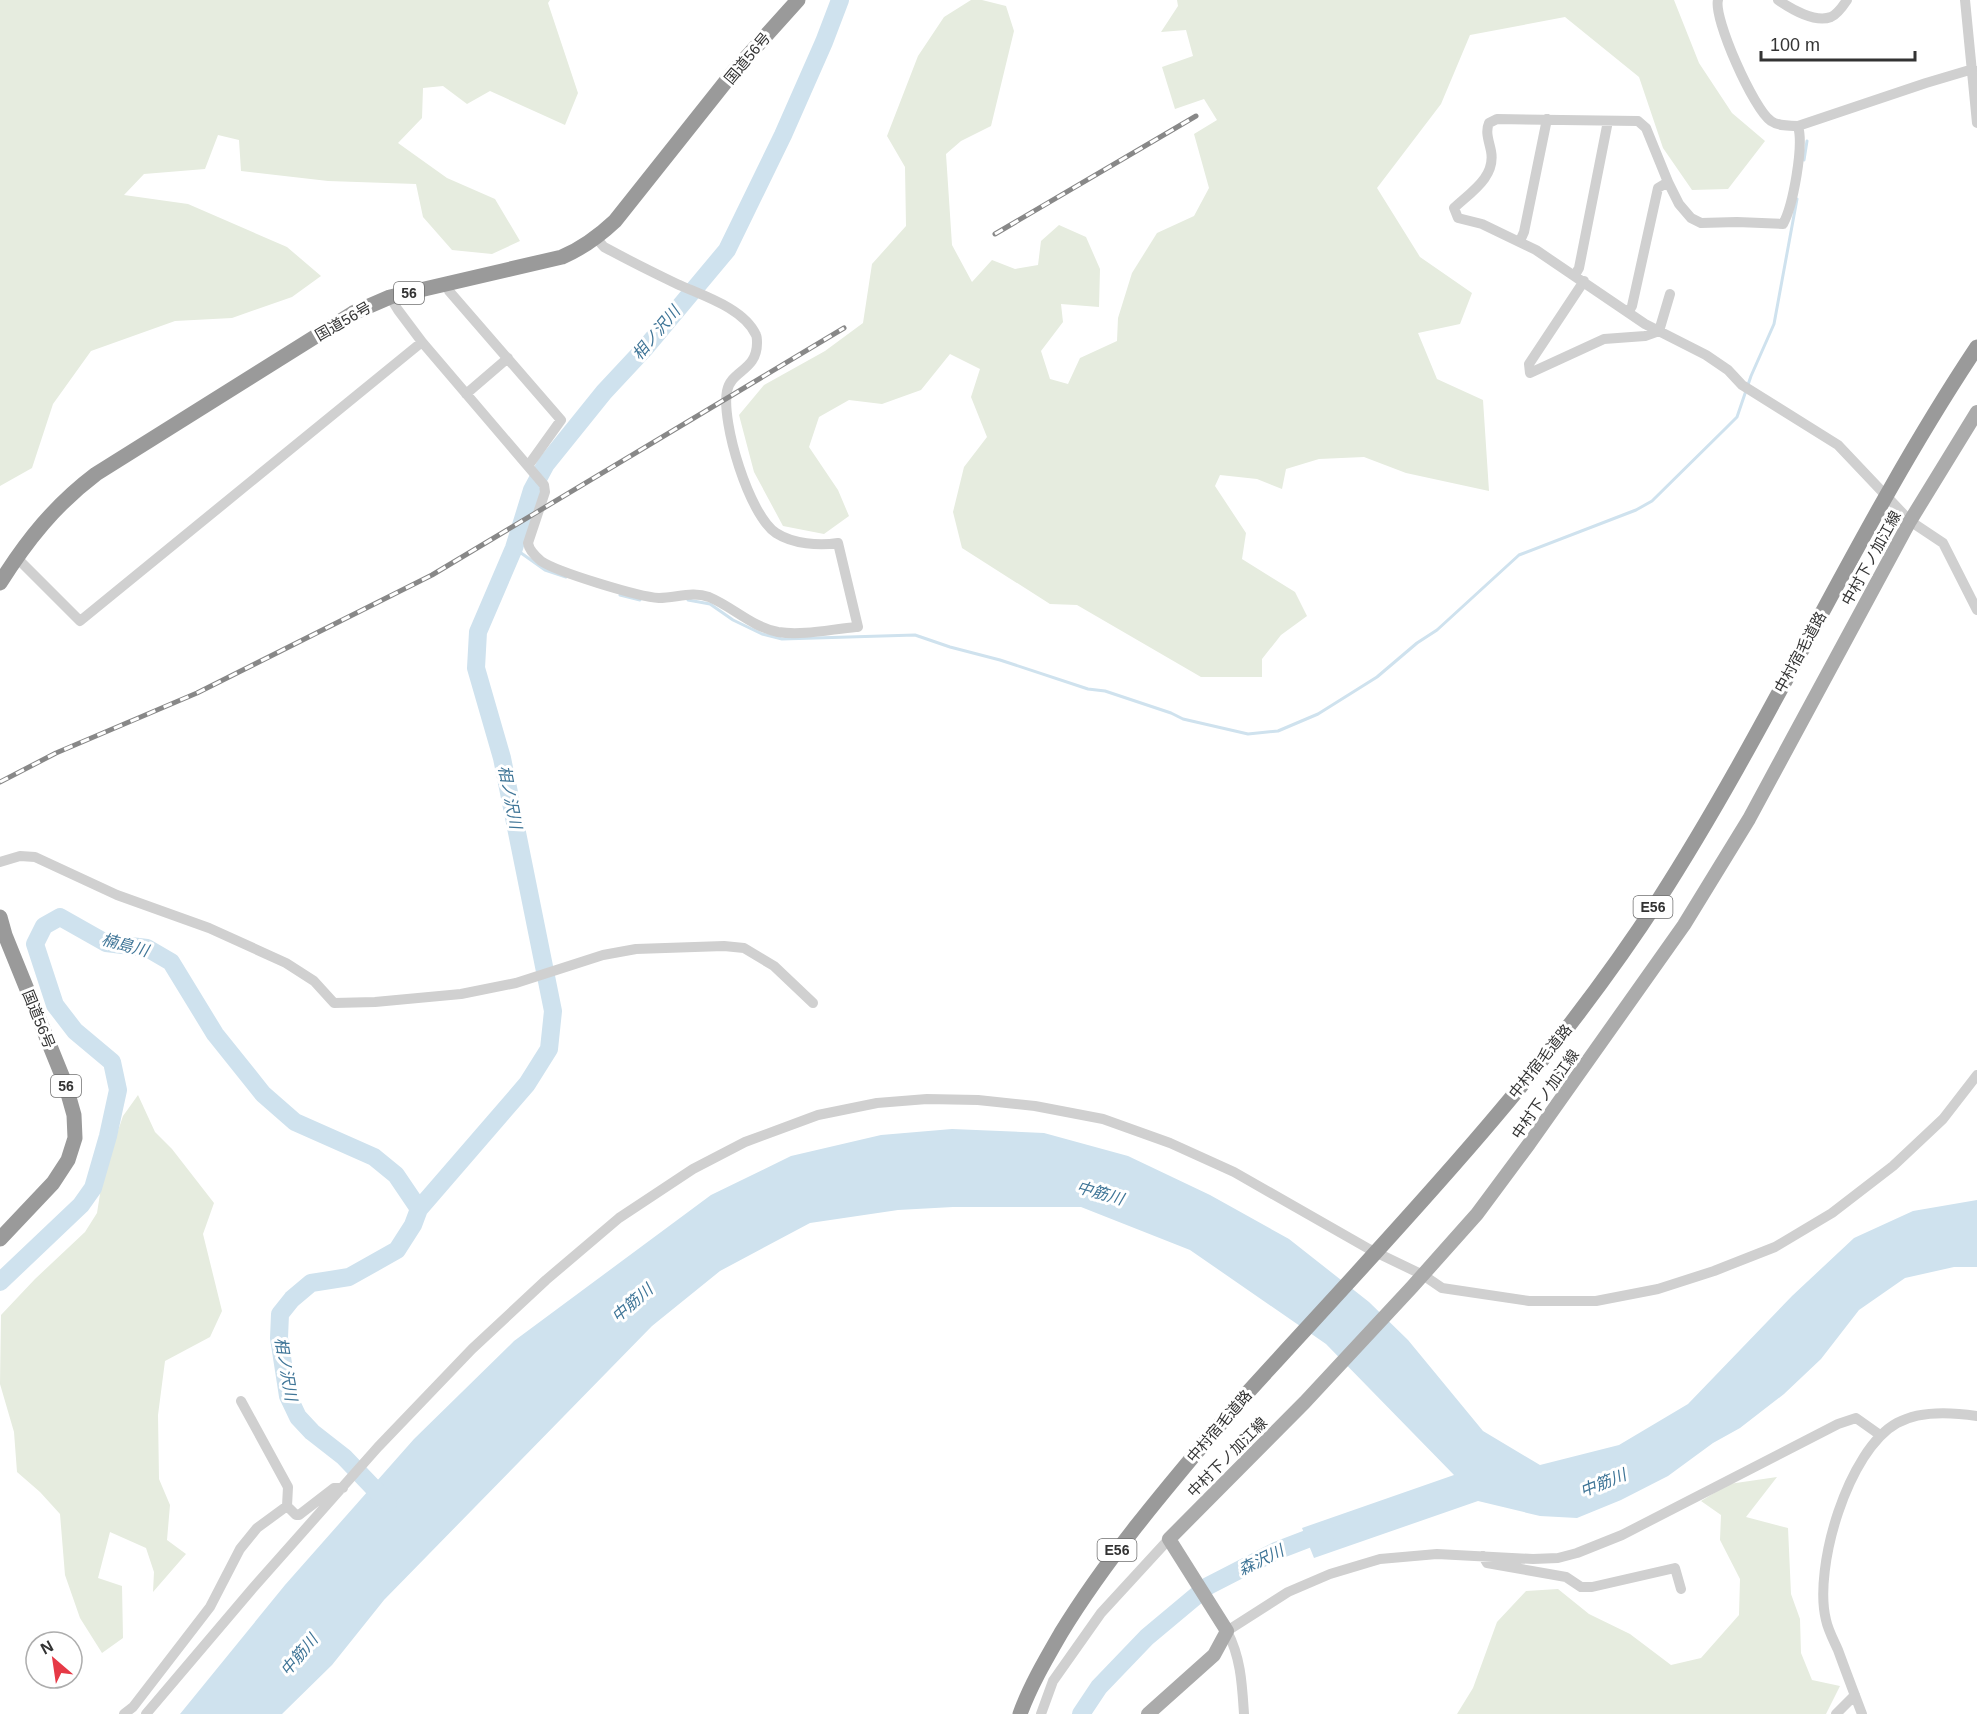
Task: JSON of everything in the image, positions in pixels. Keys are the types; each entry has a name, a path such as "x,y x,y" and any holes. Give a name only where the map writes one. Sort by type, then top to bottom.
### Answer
{"highway":[{"name":"国道56号","path":"0,583 16,557 70,494 96,474 353,313 390,297 562,257 597,239 615,221 735,70 798,0"},
{"name":"中村宿毛道路","path":"1020,1714 1044,1661 1116,1550 1239,1402 1482,1132 1610,971 1703,828 1883,500 1944,397 1977,347"},
{"name":"国道56号","path":"0,917 5,935 65,1083 74,1115 75,1138 68,1160 53,1183 0,1239"}],"main road":[{"name":"中村下ノ加江線","path":"1169,1539 1305,1402 1423,1275 1490,1197 1684,925 1749,819 1910,521 1977,412"},
{"path":"1148,1714 1214,1655 1227,1631 1169,1539"}],"street":[{"path":"1718,0 1718,14 1728,43 1760,110 1771,121 1786,126 1798,126 1914,86 1973,69"},
{"path":"1778,0 1788,7 1817,18 1831,17 1847,0"},
{"path":"1965,0 1977,123"},
{"path":"1798,126 1801,137 1798,163 1790,213 1783,224 1701,223 1691,218 1679,204 1646,128 1638,121 1497,119 1489,123 1487,129 1493,162 1490,171 1482,182 1454,208 1458,218 1482,224 1520,241 1580,278 1646,324 1706,355 1728,370 1742,385 1838,445 1910,521 1943,543 1977,610"},
{"path":"1520,241 1524,232 1547,119"},
{"path":"1608,121 1579,268 1580,278 1529,364 1530,373 1604,339 1645,336 1659,331"},
{"path":"1629,311 1658,188 1668,182"},
{"path":"390,297 422,342 544,485 545,492 528,543 529,549 541,561 616,588 658,598 686,594 708,597 748,621 777,632 795,633 857,627 838,543 820,546 789,539 775,532 760,512 745,481 732,445 726,412 727,390 730,381 751,364 757,353 757,336 748,324 729,308 604,248 597,239"},
{"path":"448,284 449,291 561,420 530,469"},
{"path":"1659,331 1670,294"},
{"path":"16,557 80,621 422,342"},
{"path":"466,394 508,358"},
{"path":"0,862 20,856 35,857 117,894 209,928 286,963 314,981 334,1003 375,1002 460,994 527,979 603,955 636,949 724,945 744,948 774,966 813,1003"},
{"path":"146,1714 253,1588 378,1448 472,1349 546,1280 619,1218 693,1169 745,1142 818,1115 877,1103 927,1099 978,1100 1035,1106 1103,1119 1170,1143 1234,1172 1369,1249 1423,1275 1442,1288 1529,1301 1596,1301 1658,1289 1714,1271 1775,1247 1832,1213 1893,1166 1943,1119 1977,1076"},
{"path":"241,1401 288,1487 287,1506 296,1515 300,1515 334,1488 343,1488"},
{"path":"1862,1714 1826,1620 1823,1576 1835,1520 1869,1447 1880,1435 1910,1418 1943,1413 1977,1416"},
{"path":"1244,1714 1241,1669 1236,1649 1227,1631 1288,1592 1330,1574 1380,1559 1437,1554 1541,1559 1558,1558 1577,1553 1622,1535 1838,1424 1856,1418 1880,1435"},
{"path":"124,1714 133,1707 210,1607 240,1549 257,1528 287,1506"},
{"path":"1041,1714 1053,1681 1101,1613 1169,1539"},
{"path":"1483,1556 1487,1563 1566,1577 1581,1587 1592,1587 1674,1568 1681,1590"},
{"path":"1836,1714 1855,1695"}],"shaded area":[{"path":"0,0 550,0 548,3 578,93 565,125 490,91 467,104 443,86 423,88 422,118 398,143 447,178 495,199 520,241 492,254 452,250 423,217 416,184 328,181 241,171 239,140 218,135 205,169 144,174 124,195 188,204 287,247 321,276 292,297 232,318 175,321 91,351 53,404 32,468 0,486"},
{"path":"971,0 982,0 1006,6 1014,31 991,126 961,141 946,154 952,245 972,282 992,260 1015,269 1038,265 1041,241 1059,225 1086,237 1100,269 1099,307 1061,304 1063,322 1041,351 1050,379 1068,384 1080,358 1117,341 1118,318 1132,273 1157,233 1194,216 1209,188 1194,134 1217,120 1204,99 1175,109 1162,67 1193,56 1186,30 1161,32 1178,6 1177,0 1674,0 1699,63 1732,113 1765,141 1728,189 1692,190 1663,148 1639,77 1565,17 1470,35 1441,104 1377,188 1420,257 1472,293 1460,324 1418,333 1437,379 1483,400 1489,491 1406,473 1364,457 1319,459 1286,469 1282,489 1257,479 1220,475 1215,486 1246,533 1242,559 1295,592 1307,616 1281,635 1262,659 1262,677 1201,677 1077,605 1050,604 962,548 953,512 964,467 987,437 971,397 980,369 950,354 921,390 882,404 849,400 819,417 809,447 838,490 849,516 824,534 783,526 754,472 739,415 764,385 825,351 863,323 872,264 906,226 905,167 887,136 918,56 944,17"},
{"path":"138,1095 155,1132 172,1149 214,1203 203,1234 222,1311 210,1337 165,1361 158,1415 159,1479 170,1505 167,1540 186,1554 153,1592 154,1572 146,1548 110,1532 98,1578 122,1586 123,1638 102,1653 80,1618 65,1575 60,1514 17,1472 14,1432 0,1384 1,1315 85,1232 97,1213 103,1175 123,1116"},
{"path":"1777,1477 1746,1517 1788,1528 1791,1594 1800,1619 1801,1653 1812,1680 1840,1686 1826,1714 1457,1714 1473,1688 1497,1622 1526,1591 1558,1589 1589,1614 1630,1634 1671,1665 1701,1658 1739,1615 1740,1579 1720,1540 1721,1515 1701,1501 1729,1484"}],"water":[{"name":"中筋川","path":"952,1129 1044,1133 1128,1156 1210,1195 1289,1239 1369,1302 1408,1340 1483,1431 1540,1465 1619,1445 1688,1404 1792,1296 1854,1238 1913,1211 1977,1200 1977,1267 1954,1267 1905,1278 1859,1310 1821,1359 1784,1394 1740,1428 1713,1443 1668,1476 1621,1500 1577,1518 1540,1516 1478,1501 1314,1558 1302,1528 1454,1475 1326,1344 1190,1250 1081,1207 953,1207 898,1210 810,1223 720,1271 652,1326 384,1600 332,1665 282,1714 180,1714 285,1585 414,1439 514,1341 711,1195 791,1156 881,1135"}],"waterway":[{"name":"相ノ沢川","path":"388,1503 344,1457 312,1432 298,1417 288,1396 279,1338 280,1314 292,1299 311,1283 349,1277 397,1250 413,1225 419,1209 527,1084 549,1049 553,1011 502,758 476,668 478,632 514,548 532,490 546,464 604,392 646,347 727,250 783,135 840,0"},
{"path":"1804,160 1807,141"},
{"path":"688,600 710,604 733,620 762,634 782,639 915,635 1088,689 1105,691 1183,719 1248,734 1278,731 1318,714 1377,677 1417,643 1437,630 1519,555 1636,510 1652,501 1737,417 1751,376 1774,324 1797,199"},
{"path":"514,548 545,570 566,577"},
{"path":"620,595 640,600"},
{"name":"楠島川","path":"0,1282 81,1205 93,1188 118,1090 112,1062 75,1031 55,1005 35,944 44,926 60,917 106,943 147,948 171,962 215,1034 263,1094 295,1122 374,1157 396,1175 419,1209"},
{"name":"森沢川","path":"1081,1714 1099,1687 1147,1637 1208,1586 1276,1551 1328,1531"}],"railway":[{"path":"995,234 1196,116"},
{"path":"0,782 56,753 197,693 432,575 844,328"}]}
